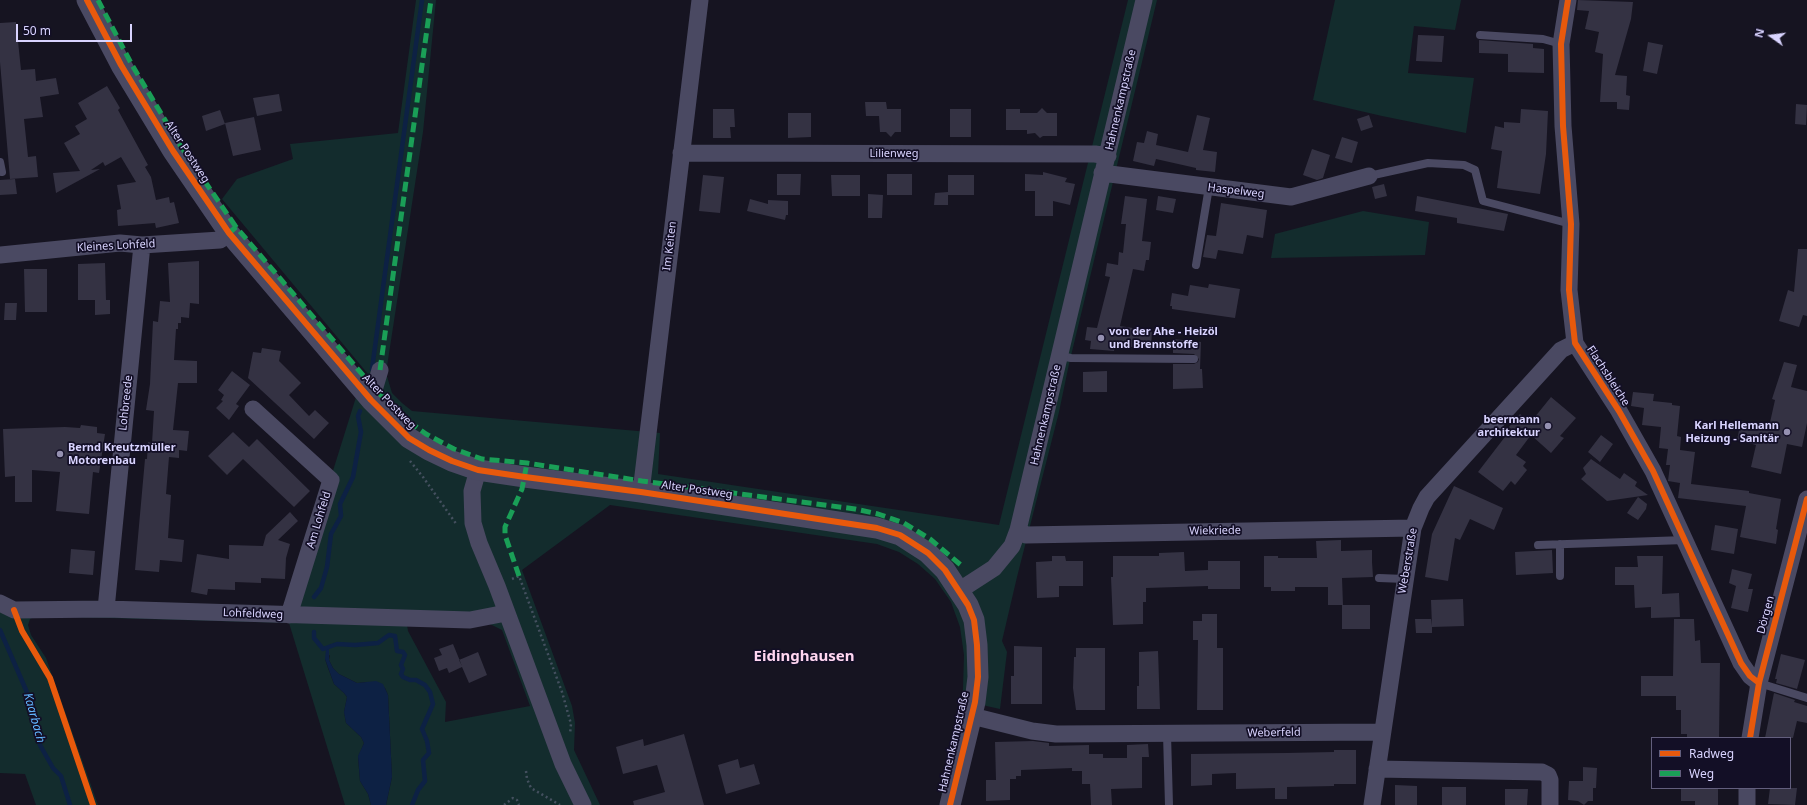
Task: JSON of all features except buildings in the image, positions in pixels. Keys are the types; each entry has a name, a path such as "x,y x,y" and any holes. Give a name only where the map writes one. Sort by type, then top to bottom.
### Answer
{"street":[{"name":"Alter Postweg","path":"87,0 121,65 165,138 229,233 371,400 409,438 452,461 478,470 525,478 641,492 837,521 877,528 900,534 928,553 945,570 960,590"},
{"name":"Im Keiten","path":"641,492 700,0"},
{"name":"Hahnenkampstraße","path":"950,805 972,716 978,677 977,645 974,620 960,590 994,568 1012,546 1018,530 1144,0"},
{"name":"Flachsbleiche","path":"1568,0 1561,44 1564,126 1571,224 1569,290 1575,343 1619,411 1645,458 1685,540 1741,663 1750,676 1759,683"},
{"name":"Lilienweg","path":"681,154 1095,154 1108,156"},
{"name":"Haspelweg","path":"1102,174 1291,197 1369,176"},
{"name":"Kleines Lohfeld","path":"0,255 120,243 142,245 220,240 229,233"},
{"name":"Lohbreede","path":"106,609 142,245"},
{"name":"Weberstraße","path":"1372,805 1413,528 1427,497 1561,350 1575,343"},
{"path":"371,400 380,370"},
{"name":"Am Lohfeld","path":"253,409 331,480 289,615"},
{"path":"478,470 472,492 473,523 479,543 563,764 583,805"},
{"name":"Dörgen","path":"1750,737 1759,683 1807,499"},
{"name":"Wiekriede","path":"1018,530 1026,535 1413,528"},
{"name":"Lohfeldweg","path":"0,603 14,610 106,609 470,620 506,613"},
{"name":"Weberfeld","path":"972,716 1032,731 1048,733 1166,734 1382,732"},
{"path":"1377,769 1542,772 1548,775 1550,780 1550,805"},
{"path":"1747,789 1747,805"}],"lane":[{"path":"1480,35 1543,39 1561,44"},
{"path":"0,162 2,172"},
{"path":"1369,176 1428,163 1464,165 1475,170 1483,201 1571,224"},
{"path":"1196,265 1209,187"},
{"path":"1060,356 1071,358 1194,359"},
{"path":"1538,544 1685,540"},
{"path":"1560,544 1560,576"},
{"path":"1379,578 1405,579"},
{"path":"1759,683 1807,698"},
{"path":"1166,734 1169,805"}],"path":[{"path":"519,576 568,710 571,724 570,738"},
{"path":"526,771 532,788 560,805"},
{"path":"504,805 513,798 517,800 519,805"}],"green space":[{"path":"416,0 436,0 423,132 386,373 392,393 412,411 660,433 658,474 999,525 1128,0 1157,0 1069,364 1059,412 1002,641 1007,652 1000,709 982,705 955,793 941,794 963,689 964,655 960,627 951,602 935,579 918,564 899,552 877,544 610,505 522,570 572,706 575,723 574,750 600,805 386,805 392,777 388,695 385,688 368,682 357,683 339,674 333,668 329,660 330,655 325,659 334,684 347,697 344,712 346,723 361,737 364,743 358,757 360,781 368,794 371,805 345,805 289,623 36,616 30,619 28,625 31,635 46,658 98,805 36,805 25,774 0,773 0,595 8,602 290,608 357,394 368,374 222,199 237,179 293,159 290,144 398,133","holes":["488,623 502,630 530,706 445,722 446,702 408,631 407,625"]},
{"path":"1335,0 1461,0 1455,30 1414,26 1408,73 1474,78 1466,133 1313,100"},
{"path":"1363,211 1429,222 1425,255 1271,258 1275,234"}],"water":[{"path":"329,647 329,660 333,668 339,674 357,683 376,681 383,684 388,695 392,777 386,805 371,805 368,794 360,781 358,756 364,743 361,737 346,723 344,712 347,697 334,684 325,659 326,649"}],"waterway":[{"path":"372,369 422,0"},
{"path":"314,597 321,588 327,567 331,534 341,516 340,504 353,477 361,432 358,416 360,411"},
{"name":"Kaarbach","path":"0,630 26,690 36,722 40,745 53,768 61,776 70,805"},
{"path":"314,632 314,638 323,649 337,644 355,645 378,643 389,635 395,636 397,651 403,652 405,655 401,665 403,669 401,674 403,677 410,680 416,680 425,685 430,692 433,704 422,729 427,741 429,753 423,760 425,781 418,790 412,805"}],"marked path":[{"path":"98,0 132,65 180,145 236,227"},
{"path":"380,370 431,0"},
{"path":"229,233 236,227 374,388 401,416 426,434 454,449 482,459 527,463 642,481 855,509 878,514 904,523 930,539 962,566"},
{"path":"519,576 505,535 505,527 522,489 527,463"}],"cycle path":[{"path":"87,0 121,65 173,151 229,233 371,400 409,438 452,461 478,470 641,492 877,528 900,535 928,553 945,570 968,605 974,620 977,645 978,677 975,702 950,805"},
{"path":"1568,0 1561,44 1563,126 1571,224 1569,290 1575,343 1619,411 1653,471 1741,663 1750,676 1759,683"},
{"path":"1750,737 1759,683 1807,499"},
{"path":"14,610 22,631 50,678 93,805"}],"place":[{"name":"von der Ahe - Heizöl und Brennstoffe","path":"1101,338"},
{"name":"beermann architektur","path":"1548,426"},
{"name":"Karl Hellemann Heizung - Sanitär","path":"1787,432"},
{"name":"Bernd Kreutzmüller Motorenbau","path":"60,454"}],"district":[{"name":"Eidinghausen","path":"804,657"}]}
